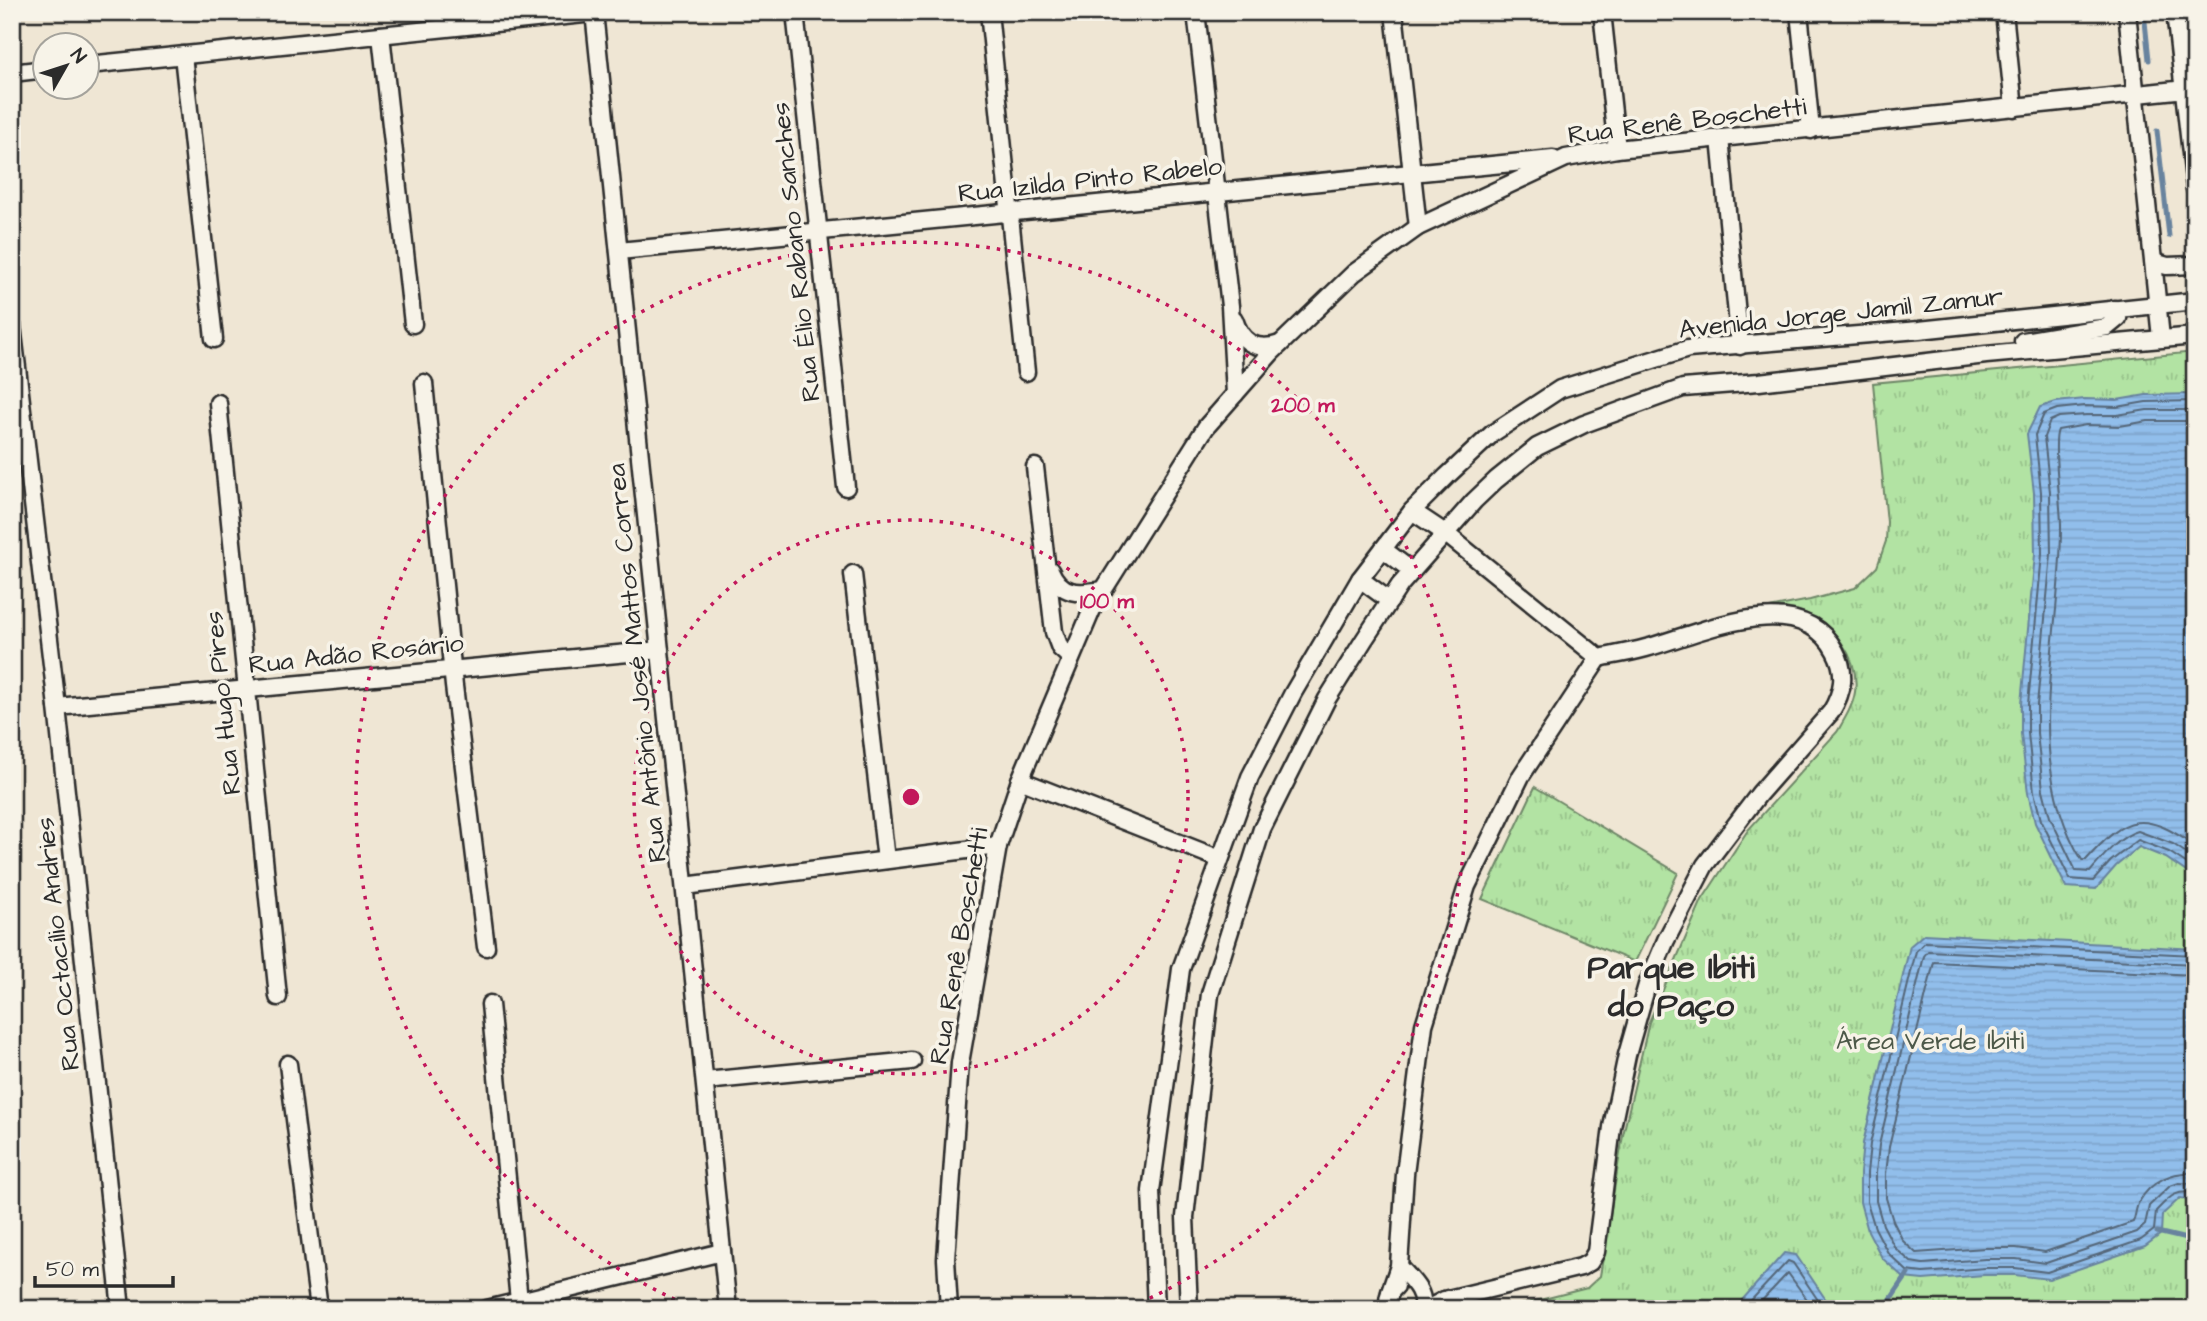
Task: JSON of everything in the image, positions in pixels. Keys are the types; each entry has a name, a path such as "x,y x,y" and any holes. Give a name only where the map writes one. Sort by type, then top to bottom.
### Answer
{"street":[{"name":"Rua Élio Rabano Sanches","path":"794,12 846,487"},
{"path":"989,12 1026,372"},
{"path":"1196,12 1230,306 1235,394"},
{"path":"1394,12 1418,227"},
{"path":"1602,12 1617,149"},
{"path":"1799,12 1811,130"},
{"path":"2004,12 2014,108"},
{"path":"2127,12 2161,338"},
{"path":"2175,12 2189,89 2195,189"},
{"path":"102,64 594,13"},
{"name":"Rua Antônio José Mattos Correa","path":"594,13 728,1309"},
{"path":"381,35 413,324"},
{"path":"183,55 214,340"},
{"path":"12,73 32,71"},
{"name":"Rua Renê Boschetti","path":"949,1309 946,1259 960,1063 998,846 1020,780 1094,605 1206,427 1280,344 1354,273 1418,227 1566,158 1617,149 2189,89"},
{"path":"1720,138 1740,346"},
{"name":"Rua Izilda Pinto Rabelo","path":"619,251 1566,158"},
{"path":"2154,262 2167,266 2195,265"},
{"name":"Avenida Jorge Jamil Zamur","path":"1156,1309 1151,1191 1181,969 1256,765 1293,692 1360,579 1412,511 1493,433 1560,389 1688,349 1919,330 2195,301"},
{"path":"1230,306 1238,331 1249,343 1266,349 1280,344"},
{"name":"Avenida Jorge Jamil Zamur","path":"1986,355 1994,346 2107,327 2118,318 2114,309"},
{"name":"Rua Octacílio Andries","path":"12,325 57,707 121,1309"},
{"name":"Avenida Jorge Jamil Zamur","path":"1189,1309 1185,1216 1210,994 1262,829 1327,699 1390,601 1445,533 1496,480 1537,447 1584,424 1684,388 1759,382 1986,355 2195,336"},
{"path":"424,383 453,669 486,947"},
{"name":"Rua Hugo Pires","path":"218,403 278,998"},
{"path":"1035,467 1054,632 1060,648 1071,658"},
{"path":"1412,511 1445,533 1598,659"},
{"path":"1383,549 1412,571"},
{"path":"1046,561 1055,581 1071,593 1103,590"},
{"path":"853,574 886,860"},
{"path":"1360,579 1390,601"},
{"path":"1773,617 1802,622 1821,633 1835,650 1842,668 1843,685 1840,698 1831,712 1759,794 1705,865 1647,985 1627,1055 1612,1127 1595,1252 1590,1262 1581,1267 1444,1300 1421,1299 1405,1283 1396,1285 1386,1302 1399,1266 1405,1174 1424,1025 1467,886 1521,776 1598,659 1645,649 1738,620 1773,617"},
{"name":"Rua Adão Rosário","path":"57,707 660,650"},
{"path":"1020,780 1220,859"},
{"path":"685,886 998,846"},
{"path":"490,1004 519,1301"},
{"path":"705,1081 912,1061"},
{"path":"288,1064 319,1309"},
{"path":"487,1309 722,1252"},
{"path":"1399,1266 1421,1299"}],"green space":[{"name":"Área Verde Ibiti","path":"2195,352 2195,1309 1504,1309 1587,1288 1600,1276 1623,1135 1649,1022 1702,900 1748,830 1837,732 1850,708 1855,692 1853,667 1849,655 1834,633 1813,617 1797,610 1764,609 1855,588 1877,567 1886,541 1887,522 1873,383"},
{"path":"1535,787 1678,873 1635,962 1482,899"}],"water":[{"path":"2195,394 2195,878 2166,858 2139,847 2116,866 2096,889 2066,887 2035,823 2028,793 2021,734 2021,704 2035,554 2034,493 2027,434 2040,407 2056,402"},
{"path":"1924,934 2195,949 2195,1200 2180,1198 2162,1215 2161,1234 2145,1246 2049,1279 2015,1275 1923,1280 1904,1278 1882,1258 1868,1231 1860,1202 1863,1143 1910,946"},
{"path":"1784,1253 1796,1255 1832,1309 1734,1309"}],"waterway":[{"path":"2144,12 2149,60"},
{"path":"2157,131 2169,236"},
{"path":"2157,1232 2195,1241"},
{"path":"1884,1309 1908,1274"}],"district":[{"name":"Parque Ibiti do Paço","path":"1671,987"}]}
